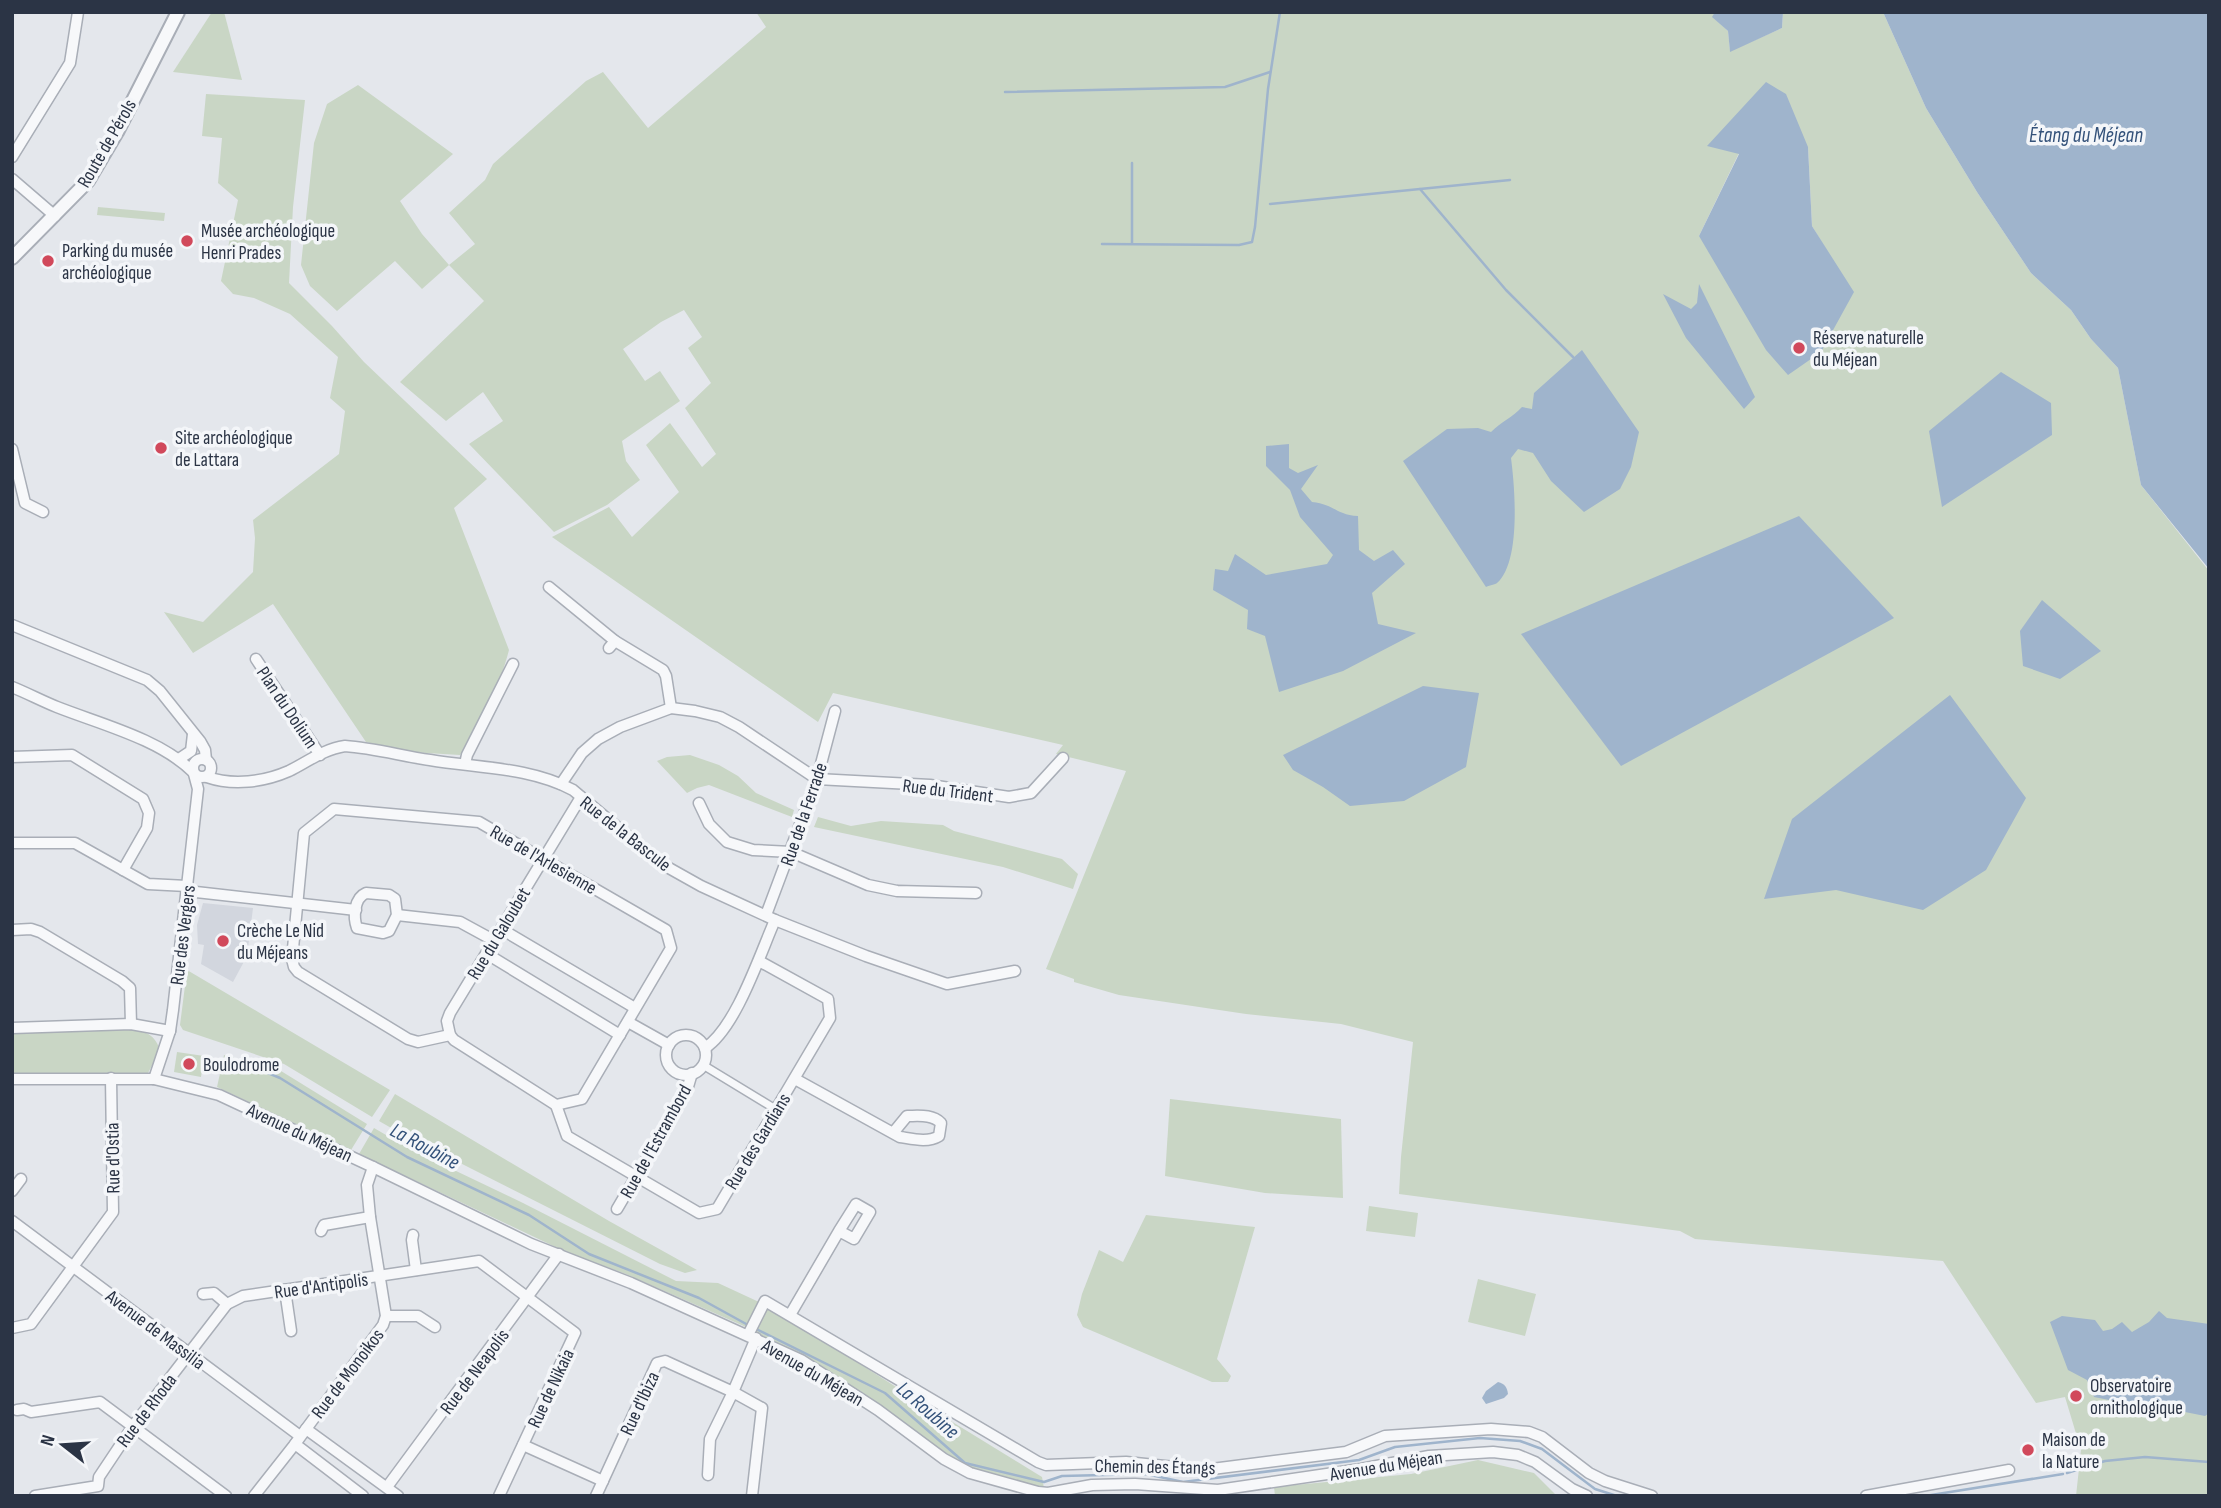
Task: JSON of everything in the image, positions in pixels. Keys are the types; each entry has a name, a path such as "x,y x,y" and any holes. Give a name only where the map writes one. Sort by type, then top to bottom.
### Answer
{"street":[{"path":"12,157 70,63 78,12"},
{"name":"Route de Pérols","path":"12,258 88,181 117,132 178,12"},
{"path":"12,180 55,216"},
{"path":"12,449 25,503 43,512"},
{"path":"550,587 612,644 663,670 671,709"},
{"path":"12,625 147,680 160,691 205,750 201,769 125,731 55,706 12,687"},
{"name":"Plan du Dolium","path":"256,659 320,755"},
{"path":"466,764 467,755 513,664"},
{"path":"561,784 582,753 598,739 620,727 671,709 695,711 739,727 817,779"},
{"name":"Rue de la Ferrade","path":"771,918 817,779 835,711"},
{"path":"181,760 191,751 193,734"},
{"name":"Rue de la Bascule","path":"201,769 227,782 254,781 287,772 334,747 345,746 525,774 561,784 581,797 660,863 701,886 771,918 866,956 947,984 1015,971"},
{"path":"12,757 72,755 143,799 149,813 147,828 123,870"},
{"name":"Rue du Trident","path":"817,779 930,785 1009,797 1031,793 1063,758"},
{"name":"Rue des Vergers","path":"154,1079 170,1031 201,769"},
{"name":"Rue du Galoubet","path":"450,1035 447,1021 450,1013 581,797"},
{"path":"699,803 709,824 727,842 753,850 791,852 868,885 897,891 976,893"},
{"name":"Rue de l'Arlesienne","path":"450,1035 418,1042 408,1040 294,967 292,960 304,833 334,809 479,822 666,930 671,948 582,1099 556,1105"},
{"path":"12,843 75,842 148,884 356,910"},
{"path":"366,893 393,897 397,915 389,931 383,933 357,928 356,910 360,895 366,893"},
{"path":"397,915 460,922 493,940"},
{"path":"705,1048 716,1041 739,1003 759,961 771,918"},
{"path":"12,930 31,929 40,932 122,981 130,988 131,1024"},
{"path":"501,929 635,1009"},
{"path":"487,954 620,1035"},
{"name":"Rue des Gardians","path":"556,1105 566,1136 699,1213 717,1209 830,1018 828,999 759,961"},
{"path":"628,1021 669,1045"},
{"path":"12,1028 131,1024 170,1031"},
{"path":"450,1035 556,1105"},
{"path":"678,1036 697,1038 705,1048 703,1065 692,1073 673,1070 667,1058 669,1045 678,1036"},
{"path":"703,1065 776,1110"},
{"name":"Rue de l'Estrambord","path":"617,1209 687,1090 692,1073"},
{"name":"Rue d'Ostia","path":"12,1328 31,1324 113,1212 111,1078"},
{"name":"Avenue du Méjean","path":"12,1079 154,1079 219,1095 531,1244 631,1283 752,1337 812,1367 878,1410 944,1459 970,1473 1038,1492 1048,1493 1092,1485 1135,1484 1218,1490 1429,1456 1493,1452 1518,1455 1535,1462 1572,1489 1587,1496"},
{"path":"795,1079 893,1133"},
{"name":"Rue de Monoikos","path":"254,1496 383,1325 386,1317 367,1185 373,1167"},
{"path":"12,1191 21,1179"},
{"path":"321,1231 324,1225 370,1217"},
{"name":"Avenue de Massilia","path":"12,1221 300,1436 398,1496"},
{"path":"790,1315 839,1231"},
{"path":"413,1235 416,1270"},
{"name":"Rue de Neapolis","path":"387,1487 559,1254"},
{"name":"Rue d'Antipolis","path":"227,1304 243,1296 479,1261 528,1298"},
{"path":"285,1290 291,1331"},
{"path":"189,1354 227,1304 214,1293 203,1294"},
{"name":"Rue de Nikaia","path":"499,1496 575,1333 528,1298"},
{"name":"Chemin des Étangs","path":"752,1337 764,1304 790,1315 1046,1465 1126,1462 1204,1470 1346,1451 1385,1436 1491,1429 1529,1432 1542,1437 1589,1473 1652,1496"},
{"name":"Rue de Monoikos","path":"386,1317 418,1316 435,1327"},
{"path":"708,1475 710,1440 733,1392 752,1337"},
{"name":"Rue de Rhoda","path":"35,1496 99,1491 99,1477 133,1426 189,1354"},
{"name":"Rue d'Ibiza","path":"596,1496 657,1363 665,1361 733,1392"},
{"path":"733,1392 762,1408 752,1496"},
{"path":"17,1409 31,1412 100,1402 226,1496"},
{"name":"Avenue de Massilia","path":"300,1436 363,1496"},
{"path":"523,1445 603,1481"},
{"path":"1866,1496 2009,1471"}],"shaded area":[{"name":"Crèche Le Nid du Méjeans","path":"203,903 253,908 247,956 233,982 201,964 204,945 198,944 197,925"}],"green space":[{"path":"212,12 224,12 242,80 173,72"},
{"path":"756,12 1715,12 1713,17 1728,31 1730,51 1782,28 1783,12 1883,12 1926,108 1977,192 2031,273 2071,310 2091,339 2118,368 2141,485 2209,571 2209,1496 2076,1496 2081,1450 2065,1397 2036,1403 1943,1261 1695,1239 1680,1231 1399,1194 1413,1042 1341,1024 1246,1014 1119,995 1074,982 1074,979 1046,969 1126,771 1056,754 1063,745 833,693 818,722 552,537 609,507 632,537 679,492 646,445 670,423 702,467 716,454 685,408 711,383 688,348 702,337 684,310 661,322 623,349 645,381 660,371 680,401 622,441 626,461 640,480 607,505 554,532 469,444 503,421 483,392 446,421 400,382 484,301 449,265 475,244 449,213 485,180 493,164 586,81 603,72 648,128 766,27","holes":["1808,147 1812,226 1830,256 1699,236 1739,153"]},
{"path":"358,85 453,154 400,201 422,234 449,265 422,289 395,261 337,311 310,286 301,265 314,143 327,104"},
{"path":"206,94 305,100 293,207 289,283 364,362 487,479 454,508 509,650 489,705 476,732 460,755 410,752 366,742 273,604 193,653 164,612 203,622 253,572 253,520 339,454 345,411 330,398 338,357 290,314 254,298 233,294 221,281 238,200 218,183 222,138 202,136"},
{"path":"98,207 165,213 164,221 97,215"},
{"path":"690,755 719,765 738,776 756,793 794,810 792,817 709,785 687,793 657,761 667,757"},
{"path":"818,817 851,826 881,821 943,825 954,831 1062,859 1078,874 1073,889 1003,867 814,827"},
{"path":"187,970 390,1090 372,1117 284,1064 183,1030 180,1025"},
{"path":"126,1028 147,1033 158,1044 160,1050 148,1073 12,1074 12,1032"},
{"name":"Boulodrome","path":"177,1052 204,1056 201,1077 174,1072"},
{"path":"224,1055 281,1071 367,1124 351,1150 217,1087"},
{"path":"395,1094 697,1270 685,1273 660,1264 379,1121"},
{"path":"1170,1099 1341,1119 1343,1198 1265,1193 1165,1176"},
{"path":"374,1128 410,1149 676,1281 718,1283 759,1302 746,1327 626,1274 566,1252 359,1154"},
{"path":"1369,1206 1418,1213 1415,1237 1366,1231"},
{"path":"1146,1215 1255,1227 1217,1359 1231,1376 1228,1382 1212,1382 1083,1327 1077,1315 1099,1250 1123,1262"},
{"path":"1478,1279 1536,1294 1525,1336 1468,1322"},
{"path":"767,1307 1042,1477 1044,1488 965,1466 879,1406 755,1332"},
{"path":"1478,1460 1534,1473 1557,1496 1275,1496 1274,1487 1411,1474"}],"water":[{"path":"1715,12 1783,12 1782,28 1730,52 1728,31 1712,17"},
{"name":"Étang du Méjean","path":"1883,12 2209,12 2209,569 2141,485 2118,368 2091,339 2071,310 2031,273 1977,192 1926,108"},
{"path":"1766,82 1786,94 1808,147 1812,226 1854,292 1821,352 1788,375 1766,350 1699,236 1739,154 1707,146"},
{"path":"1699,284 1755,397 1744,409 1686,338 1663,294 1691,309 1697,303"},
{"path":"1582,350 1639,432 1631,467 1620,489 1584,512 1551,481 1533,453 1518,449 1511,458 1514,524 1510,559 1505,573 1497,583 1486,587 1403,461 1447,429 1478,428 1491,432 1522,407 1532,409 1534,393"},
{"path":"2001,372 2051,403 2052,435 1942,507 1929,431"},
{"path":"1289,444 1289,468 1298,473 1318,465 1301,489 1312,502 1358,516 1359,550 1374,561 1393,550 1405,564 1372,593 1378,624 1416,633 1343,671 1279,692 1265,636 1247,629 1248,610 1213,590 1215,569 1228,571 1235,554 1266,575 1327,564 1333,555 1300,517 1290,490 1266,466 1266,446"},
{"path":"1799,516 1894,618 1621,766 1521,634"},
{"path":"2042,600 2101,651 2060,679 2023,666 2020,631"},
{"path":"1423,686 1479,693 1466,767 1404,801 1350,806 1293,770 1283,755"},
{"path":"1950,695 2026,798 1986,870 1923,910 1836,890 1764,899 1792,819"},
{"path":"2159,1311 2167,1318 2209,1324 2209,1413 2205,1416 2150,1405 2130,1404 2118,1412 2111,1410 2110,1406 2114,1401 2094,1397 2087,1380 2068,1370 2050,1322 2062,1316 2095,1320 2103,1331 2122,1322 2132,1332 2149,1322"},
{"path":"1498,1382 1505,1386 1508,1394 1486,1404 1482,1398 1486,1391"}],"waterway":[{"path":"1102,244 1239,245 1252,242 1268,89 1280,12"},
{"path":"1005,92 1225,87 1270,72"},
{"path":"1132,163 1132,243"},
{"path":"1270,204 1510,180"},
{"path":"1420,189 1506,290 1573,357"},
{"name":"La Roubine","path":"229,1062 256,1068 280,1078 407,1157 529,1215 589,1254 699,1298 748,1325"},
{"name":"La Roubine","path":"754,1328 885,1393 965,1463 1044,1482 1062,1476 1146,1474 1183,1482 1359,1460 1395,1447 1480,1438 1520,1441 1542,1449 1595,1489 1617,1496"},
{"name":"La Roubine","path":"2067,1473 2105,1461 2145,1457 2209,1462"},
{"name":"La Roubine","path":"1925,1496 2063,1474"}],"place":[{"name":"Musée archéologique Henri Prades","path":"187,241"},
{"name":"Parking du musée archéologique","path":"48,261"},
{"name":"Réserve naturelle du Méjean","path":"1799,348"},
{"name":"Site archéologique de Lattara","path":"161,448"},
{"name":"Crèche Le Nid du Méjeans","path":"223,941"},
{"name":"Boulodrome","path":"189,1064"},
{"name":"Observatoire ornithologique","path":"2076,1396"},
{"name":"Maison de la Nature","path":"2028,1450"}]}
